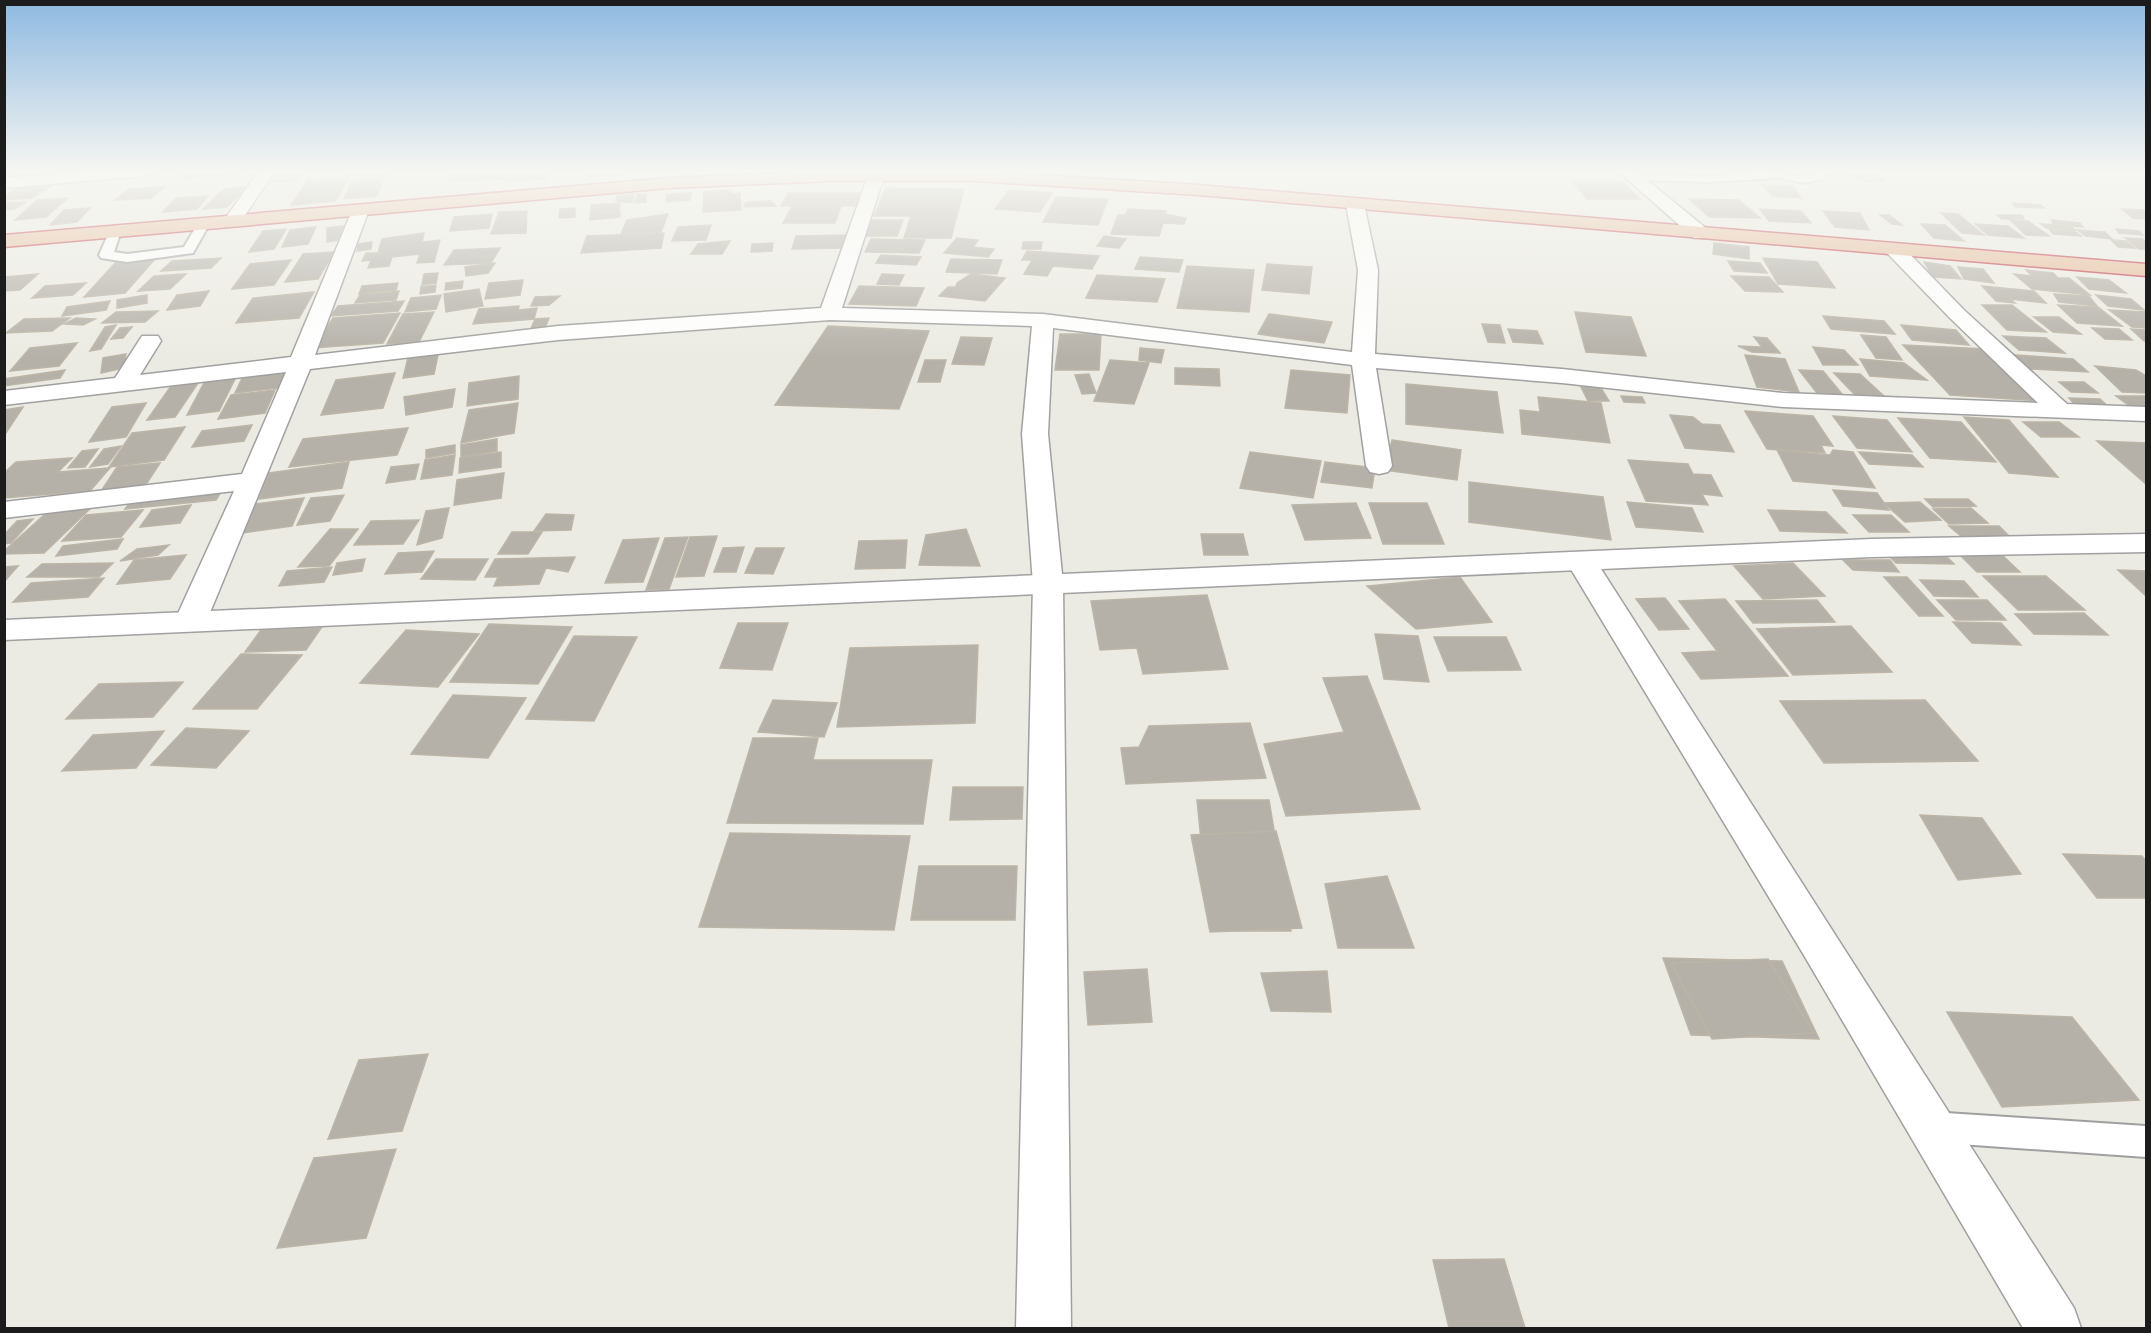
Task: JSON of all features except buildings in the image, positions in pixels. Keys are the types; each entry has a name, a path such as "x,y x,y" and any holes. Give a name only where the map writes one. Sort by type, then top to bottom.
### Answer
{"highway":[{"path":"4,242 94,233"},
{"path":"1692,233 2146,270"}],"street":[{"path":"191,620 278,421 351,233"},
{"path":"830,314 857,233"},
{"path":"1361,233 1368,270 1363,360 1379,466"},
{"path":"1895,250 1957,314 2061,411"},
{"path":"4,398 569,332 830,314 1043,320 1363,360 1562,376 1783,400 2146,414"},
{"path":"1043,320 1035,434 1048,584 1043,1329"},
{"path":"123,383 150,341"},
{"path":"4,510 250,481"},
{"path":"4,630 1872,548 2146,543"},
{"path":"1581,561 2054,1329"}],"lane":[{"path":"115,233 106,255 127,258 188,250 198,233"},
{"path":"1931,1126 2146,1142"}]}
